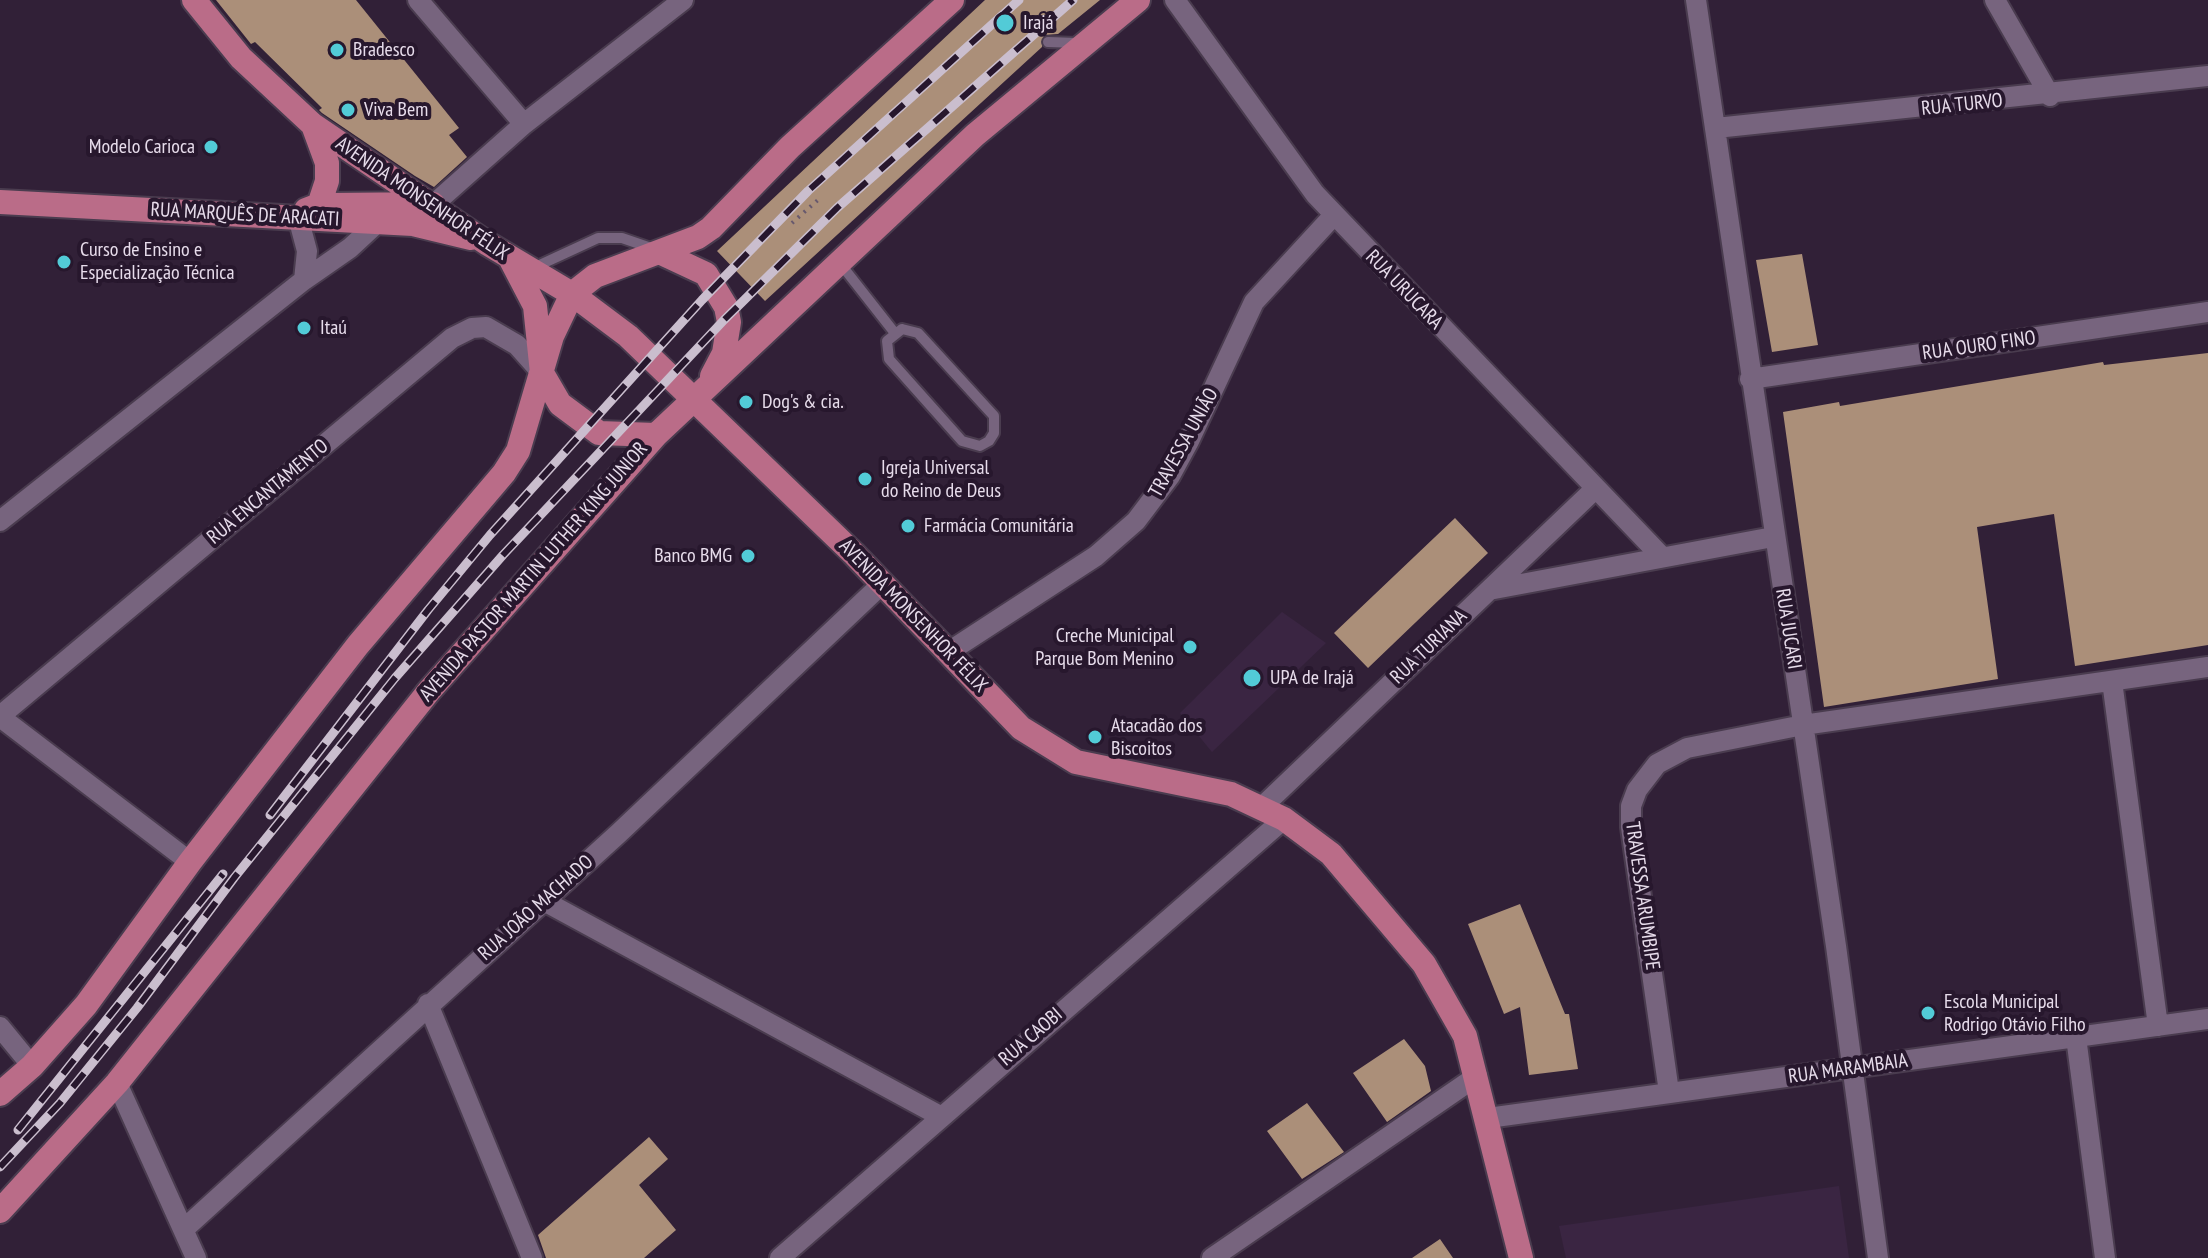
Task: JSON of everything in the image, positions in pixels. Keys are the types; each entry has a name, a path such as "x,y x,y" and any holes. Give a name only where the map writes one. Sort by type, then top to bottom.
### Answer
{"main road":[{"name":"AVENIDA MONSENHOR FÉLIX","path":"194,0 241,58 313,125 434,204 488,244 572,294 701,391 1021,728 1076,762 1201,786 1262,807 1284,819 1331,854 1424,964 1465,1036 1521,1258"},
{"path":"0,1094 32,1066 86,1005 190,862 358,645 504,473 518,451 552,336 572,294 595,276 698,237 719,221 790,147 952,0"},
{"name":"AVENIDA PASTOR MARTIN LUTHER KING JUNIOR","path":"0,1211 117,1083 429,691 656,435 975,135 1083,42 1138,0"},
{"path":"308,211 327,181 327,163 313,125"},
{"name":"RUA MARQUÊS DE ARACATI","path":"0,202 308,211 377,223 428,226 488,244"},
{"path":"308,211 434,204"},
{"path":"659,252 706,274 726,307 729,322 724,353 701,391"},
{"path":"519,263 535,306 542,373 560,404 576,419 599,433 656,435"}],"street":[{"path":"418,0 524,124"},
{"path":"434,204 524,124 683,0"},
{"name":"RUA URUCARA","path":"1175,0 1272,137 1334,215 1661,556"},
{"name":"RUA JUCARI","path":"1696,0 1878,1258"},
{"path":"1995,0 2050,96"},
{"name":"RUA TURVO","path":"1716,128 2050,96 2208,76"},
{"path":"304,280 308,211"},
{"name":"TRAVESSA UNIÃO","path":"947,653 1096,556 1136,521 1170,476 1189,441 1254,302 1334,215"},
{"path":"0,521 304,280 350,248 377,223"},
{"name":"RUA OURO FINO","path":"1750,379 2208,312"},
{"name":"RUA ENCANTAMENTO","path":"0,716 452,338 472,328 486,327 517,345 542,373"},
{"name":"RUA TURIANA","path":"1262,807 1596,488"},
{"path":"1489,590 1773,537"},
{"name":"RUA JOÃO MACHADO","path":"184,1229 544,901 883,583"},
{"name":"TRAVESSA ARUMBIPE","path":"1669,1092 1631,806 1637,790 1657,764 1670,754 1803,725 2208,667"},
{"path":"2112,681 2158,1026"},
{"path":"0,716 190,862"},
{"name":"RUA CAOBI","path":"780,1258 1284,819"},
{"path":"544,901 940,1116"},
{"path":"428,1004 532,1258"},
{"name":"RUA MARAMBAIA","path":"1488,1118 2208,1019"},
{"path":"0,1027 32,1066"},
{"path":"2076,1037 2105,1258"},
{"path":"1212,1258 1477,1076"},
{"path":"117,1083 196,1258"}],"lane":[{"path":"1048,42 1083,42"},
{"path":"519,263 598,238 622,238 659,252"},
{"path":"839,262 894,332"},
{"path":"910,329 918,333 994,416 994,433 989,441 980,446 962,441 889,359 887,341 894,332 910,329"}],"path":[{"path":"792,223 819,199"}],"shaded area":[{"name":"UPA de Irajá","path":"1282,612 1326,643 1212,752 1180,713"},
{"path":"1839,1186 1849,1258 1566,1258 1559,1226"}],"building":[{"path":"216,0 356,0 459,128 449,135 467,157 434,187 415,176 322,113 319,110 322,108 255,42 251,44"},
{"path":"985,0 1100,0 1058,34 1044,35 1042,47 765,301 717,251"},
{"path":"1802,254 1818,345 1772,352 1756,260"},
{"path":"2208,353 2208,645 2075,666 2054,514 1977,527 1998,679 1824,707 1783,412 1839,402 1840,406 2103,362 2104,365"},
{"path":"1455,518 1488,553 1368,668 1334,633"},
{"path":"1520,904 1565,1014 1569,1014 1578,1069 1529,1075 1520,1007 1504,1014 1468,924"},
{"path":"1404,1039 1425,1066 1431,1091 1387,1122 1353,1073"},
{"path":"1307,1103 1344,1152 1302,1179 1267,1131"},
{"path":"649,1137 668,1159 639,1185 676,1230 644,1258 546,1258 538,1235"},
{"path":"1440,1239 1453,1258 1412,1258"}],"railway":[{"path":"270,815 428,610 490,535 702,300 808,191 1019,0"},
{"path":"0,1167 60,1103 137,1008 234,878 395,678 503,555 724,320 837,208 1073,0"},
{"path":"18,1130 223,874"}],"place":[{"name":"Irajá","path":"1005,23"},
{"name":"Bradesco","path":"337,50"},
{"name":"Viva Bem","path":"348,110"},
{"name":"Modelo Carioca","path":"211,147"},
{"name":"Curso de Ensino e Especialização Técnica","path":"64,262"},
{"name":"Itaú","path":"304,328"},
{"name":"Dog's & cia.","path":"746,402"},
{"name":"Igreja Universal do Reino de Deus","path":"865,479"},
{"name":"Farmácia Comunitária","path":"908,526"},
{"name":"Banco BMG","path":"748,556"},
{"name":"Creche Municipal Parque Bom Menino","path":"1190,647"},
{"name":"UPA de Irajá","path":"1252,678"},
{"name":"Atacadão dos Biscoitos","path":"1095,737"},
{"name":"Escola Municipal Rodrigo Otávio Filho","path":"1928,1013"}]}
